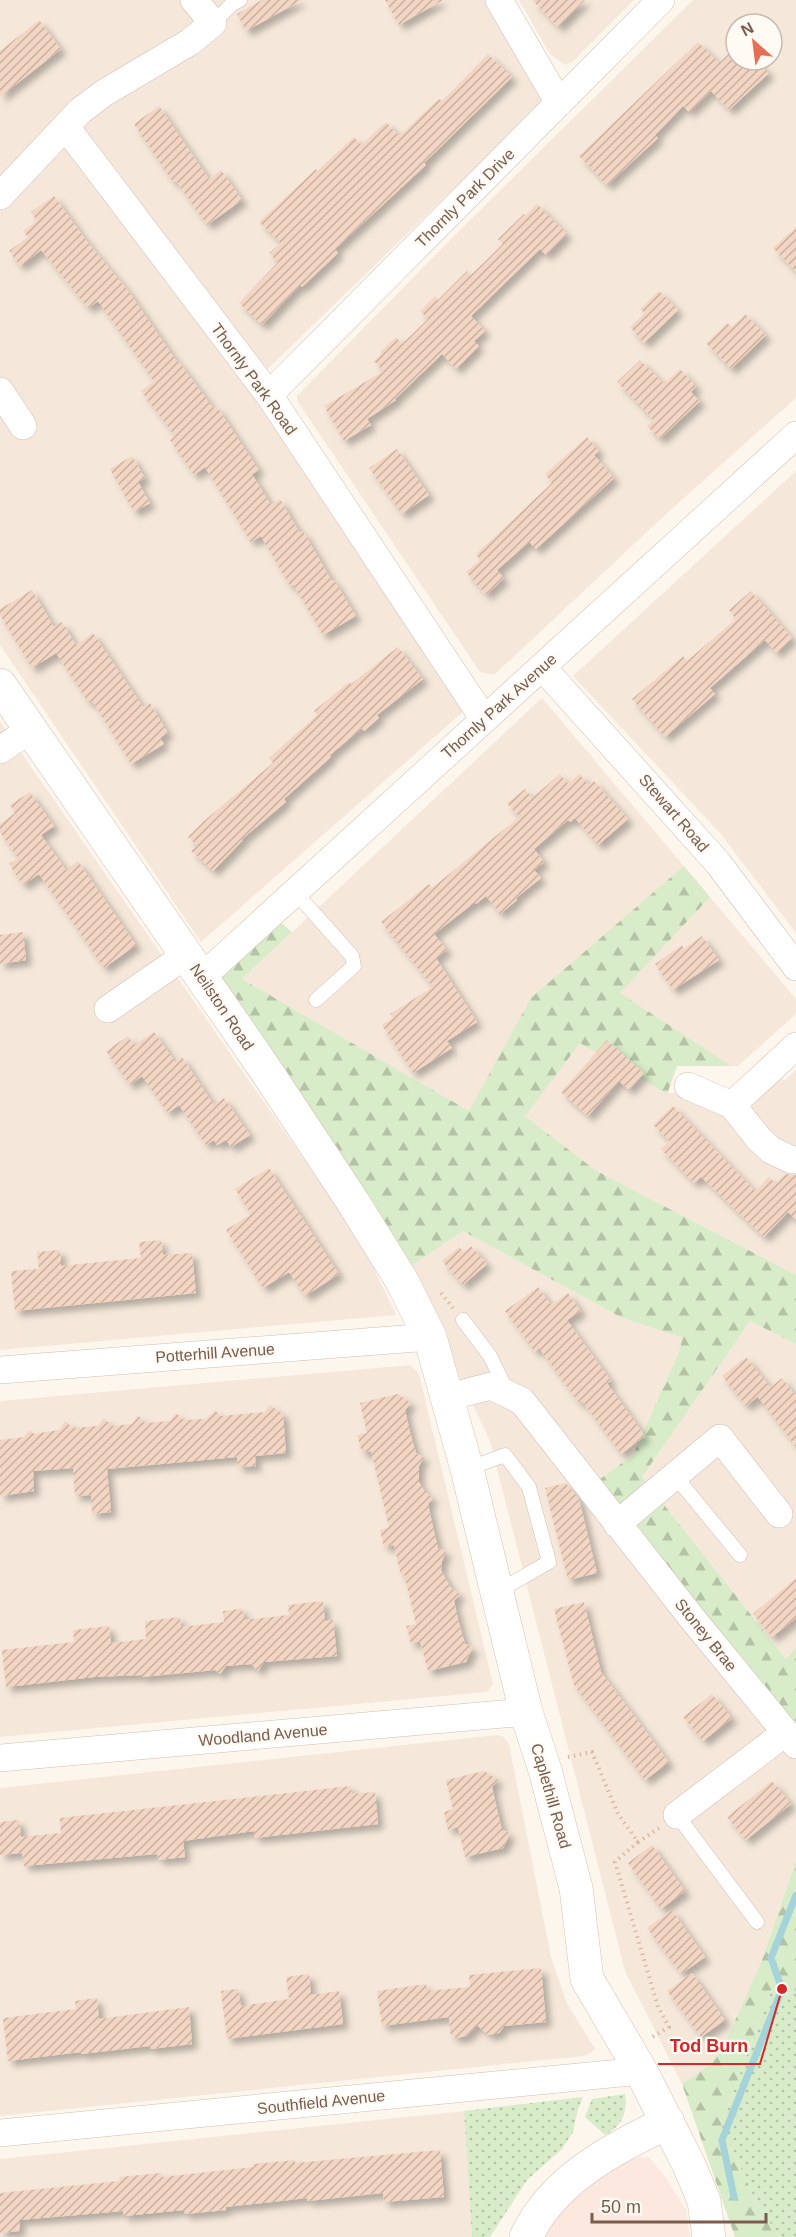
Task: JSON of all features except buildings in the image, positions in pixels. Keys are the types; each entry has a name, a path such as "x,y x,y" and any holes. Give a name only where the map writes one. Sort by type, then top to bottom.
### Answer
{"main road":[{"name":"Neilston Road","path":"0,685 267,1072 381,1244 430,1337"},
{"name":"Caplethill Road","path":"430,1337 467,1469 526,1712 576,1888 587,1979 668,2122 704,2201 709,2237"},
{"path":"526,2237 542,2209 570,2180 618,2147 668,2122"}],"street":[{"path":"0,196 80,111 104,93 166,58 213,23 194,0"},
{"path":"499,0 559,102"},
{"name":"Thornly Park Drive","path":"268,395 661,0"},
{"name":"Thornly Park Road","path":"66,127 268,395 484,718"},
{"path":"0,391 23,426"},
{"name":"Thornly Park Avenue","path":"108,1009 194,966 295,892 796,435"},
{"name":"Stewart Road","path":"542,667 718,863 796,966"},
{"path":"0,750 31,729"},
{"path":"732,1105 796,1046"},
{"path":"688,1086 732,1105 759,1139 771,1150 792,1160"},
{"name":"Potterhill Avenue","path":"0,1370 430,1337"},
{"path":"448,1397 491,1386 508,1393"},
{"name":"Stoney Brae","path":"508,1393 522,1401 617,1524 791,1739"},
{"path":"617,1524 720,1438 778,1514"},
{"name":"Woodland Avenue","path":"0,1758 526,1712"},
{"path":"677,1815 791,1739"},
{"name":"Southfield Avenue","path":"0,2133 635,2061"}],"lane":[{"path":"213,23 231,5 240,0"},
{"path":"295,892 352,956 354,966 316,1000"},
{"path":"464,1320 490,1356 508,1393"},
{"path":"467,1469 505,1455 530,1487 549,1562 497,1592"},
{"path":"675,1476 740,1555"},
{"path":"677,1815 757,1922"}],"path":[{"path":"544,1770 565,1758 592,1752 618,1814 638,1842"},
{"path":"635,2061 669,2027 657,2007 615,1862 638,1842 677,1815"}],"shaded area":[{"path":"0,0 487,0 545,100 248,388 464,711 201,942 0,645"},
{"path":"519,0 634,0 572,62 565,65 550,54"},
{"path":"693,0 796,0 796,398 666,514 494,675 480,672 298,402 297,396 453,237"},
{"path":"796,471 796,933 720,833 573,676"},
{"path":"542,698 796,999 796,1014 738,1066 677,1066 668,1093 688,1093 713,1105 759,1154 796,1166 796,1275 595,1170 513,1107 498,1128 242,979"},
{"path":"0,722 361,1242 396,1315 0,1350"},
{"path":"796,1070 796,1152 772,1139 752,1113 751,1095 769,1076 785,1080"},
{"path":"463,1231 622,1318 683,1338 633,1455 596,1482 796,1737 796,1861 762,1960 721,2052 705,2068 682,2084 625,1971 490,1441 408,1268"},
{"path":"750,1320 796,1344 796,1647 786,1659 642,1477"},
{"path":"411,1365 419,1374 493,1684 487,1692 0,1737 0,1401"},
{"path":"497,1735 504,1737 509,1744 551,1957 567,2003 595,2049 591,2053 583,2056 0,2116 0,1788"},
{"path":"464,2111 472,2237 0,2237 0,2159"},
{"path":"649,2157 666,2178 686,2210 690,2237 538,2237 549,2215 628,2158"}],"green space":[{"path":"684,866 710,897 620,993 731,1066 677,1066 667,1094 580,1043 525,1116 595,1170 796,1275 796,1344 750,1321 642,1477 786,1659 796,1647 796,1737 596,1482 633,1455 683,1338 622,1318 463,1231 408,1268 217,975 281,923 292,932 242,979 469,1111 531,998"},
{"path":"796,1861 796,1993 771,1990 721,2125 758,2206 780,2237 735,2237 682,2084 705,2068 721,2052 762,1960"},
{"path":"771,1990 796,1993 796,2237 780,2237 758,2206 721,2125"},
{"path":"625,2094 626,2107 623,2118 605,2135 585,2117 592,2099"},
{"path":"583,2097 573,2132 562,2149 527,2180 490,2237 472,2237 464,2111"}],"waterway":[{"path":"734,2197 722,2140 782,1989 771,1958 796,1895"}],"place":[{"name":"Tod Burn","path":"782,1989"}]}
